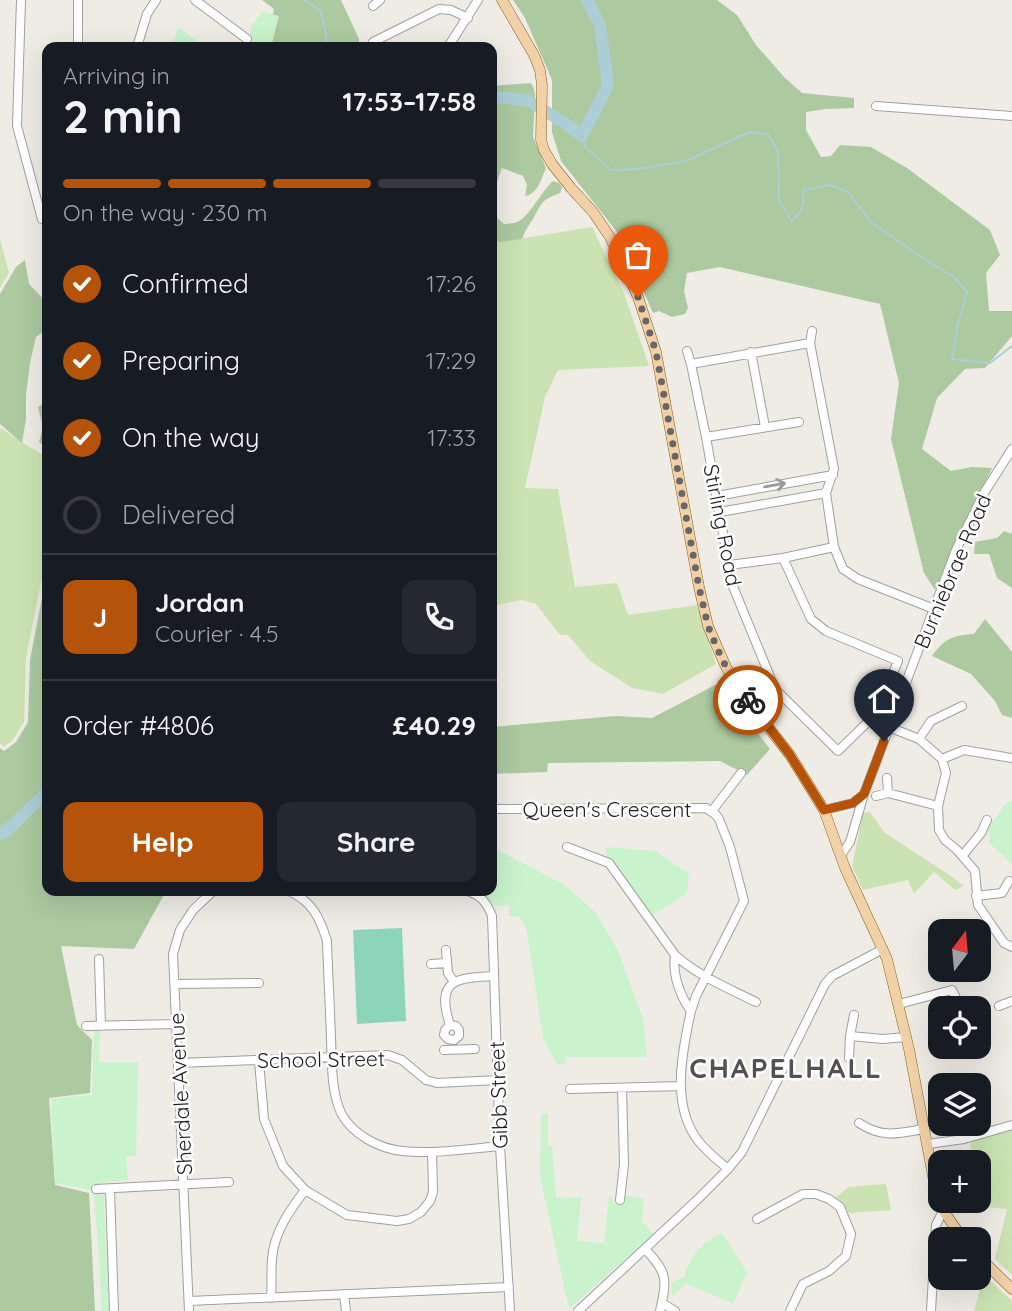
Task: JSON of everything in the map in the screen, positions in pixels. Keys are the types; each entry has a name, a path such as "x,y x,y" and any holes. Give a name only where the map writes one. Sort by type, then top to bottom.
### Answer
{"main road":[{"path":"502,0 540,70 541,140 544,150 610,237 638,297 656,352 708,626 740,691 790,755 824,810 849,878 883,949 899,1004 929,1150"},
{"path":"945,1213 955,1227"},
{"path":"991,1269 1012,1289"}],"street":[{"path":"21,0 17,126 41,219"},
{"path":"78,0 78,42"},
{"path":"138,42 146,14 156,0"},
{"path":"195,0 247,40"},
{"path":"451,42 478,0"},
{"path":"373,42 439,9 452,10 468,18"},
{"path":"876,106 1012,116"},
{"path":"38,204 42,203"},
{"path":"812,331 810,343 834,469 826,493 834,547 843,569 858,579 934,609"},
{"path":"691,364 810,343"},
{"name":"Stirling Road","path":"687,351 706,437 732,584 775,689 838,751 876,714 898,661 826,631 811,619 783,558"},
{"path":"751,352 765,427"},
{"path":"706,437 799,422"},
{"name":"Burniebrae Road","path":"841,855 850,842 864,794 956,550 974,512 1012,449"},
{"path":"717,496 833,475"},
{"path":"720,512 826,493"},
{"path":"729,565 783,558 834,547"},
{"path":"919,739 931,721 962,706"},
{"path":"889,727 919,739 942,759 946,773 938,806 939,830 975,871 978,905 1011,949"},
{"path":"942,759 964,750 1012,758"},
{"path":"1001,769 1002,757"},
{"path":"712,811 741,773"},
{"path":"887,778 888,793"},
{"path":"876,796 888,793 938,806"},
{"path":"824,810 853,803 864,794"},
{"path":"839,805 851,814 854,828"},
{"name":"Queen's Crescent","path":"497,809 706,808 719,819 730,847 744,901 696,996 683,1051 681,1086 685,1113 693,1133 728,1170"},
{"path":"963,855 985,835 987,820"},
{"path":"567,848 609,863 675,955 683,962 706,977 756,1002"},
{"path":"976,896 1002,893 1009,881"},
{"name":"Sherdale Avenue","path":"189,1306 173,954 180,930 193,910 208,896"},
{"path":"298,896 305,900 322,926 327,941 335,1097 342,1115 359,1133 377,1145 401,1151 432,1152 500,1146"},
{"path":"305,900 309,896"},
{"name":"Gibb Street","path":"479,896 492,916 500,1146 510,1311"},
{"path":"578,1311 728,1170 742,1152 825,984 832,976 883,949"},
{"path":"446,950 448,973 454,982"},
{"path":"675,955 678,985 685,1004 691,1011"},
{"path":"99,959 101,1026"},
{"path":"431,964 447,963"},
{"path":"475,1049 449,1047 459,1032 457,1027 450,1025 444,1000 454,982 494,976"},
{"path":"175,984 258,983"},
{"path":"929,996 952,990 955,996"},
{"path":"899,1004 928,996"},
{"path":"999,1006 1012,1001"},
{"path":"849,1058 854,1014"},
{"path":"86,1026 176,1024"},
{"path":"850,1036 883,1039 906,1037"},
{"name":"School Street","path":"178,1063 388,1055 402,1060 426,1080 437,1083 498,1080"},
{"path":"259,1061 264,1118 283,1167 305,1190 347,1215 397,1221 409,1219 421,1212 433,1192 432,1152"},
{"path":"570,1089 681,1086"},
{"path":"620,1200 624,1164 622,1088"},
{"path":"859,1123 883,1135 925,1129"},
{"path":"991,1131 1012,1125"},
{"path":"928,1144 974,1136"},
{"path":"96,1189 229,1182"},
{"path":"110,1189 114,1311"},
{"path":"271,1297 272,1257 278,1234 288,1211 305,1190"},
{"path":"757,1219 803,1194 817,1194 830,1199 839,1207 851,1234 846,1256 829,1270 803,1284 790,1311"},
{"path":"931,1311 936,1225 940,1215 945,1213"},
{"path":"645,1249 664,1275 665,1288 661,1307 674,1311"},
{"path":"189,1306 271,1297 509,1287"},
{"path":"344,1294 346,1311"}],"green space":[{"path":"262,0 341,0 359,42 267,42 274,9"},
{"path":"513,0 717,0 737,15 756,45 802,93 854,98 854,108 806,112 806,130 821,157 831,156 840,145 871,147 907,168 990,230 1000,255 986,273 989,311 1012,311 1012,336 985,368 965,369 937,398 922,449 951,471 972,467 992,468 935,590 924,573 891,439 899,383 880,304 720,267 687,273 684,291 688,308 685,314 672,317 659,311 653,313 617,232 561,161 552,132 552,80 525,18"},
{"path":"262,11 279,16 272,42 246,42 250,36 251,26"},
{"path":"178,27 198,42 174,42"},
{"path":"531,83 534,89 533,137 546,168 536,189 529,195 525,196 527,185 523,176 502,168 497,182 497,86"},
{"path":"553,181 562,187 560,193 543,203 522,239 497,242 497,218 504,224 520,220"},
{"path":"592,227 624,293 649,366 558,370 545,397 525,488 558,489 575,587 617,583 628,615 697,605 716,664 663,694 632,688 590,661 568,635 560,635 536,604 521,600 497,605 497,242"},
{"path":"0,239 9,273 0,288"},
{"path":"25,260 29,284 42,298 42,333 36,337 30,363 22,443 0,424 0,294 16,267"},
{"path":"42,404 42,423 38,407"},
{"path":"0,428 42,455 42,578 26,657 24,722 12,741 4,747 0,743"},
{"path":"1004,531 1012,534 1012,588 997,578 989,554 974,554 975,542 997,538"},
{"path":"42,598 42,896 163,896 134,949 61,946 77,1025 92,1040 90,1093 49,1098 55,1185 89,1193 95,1311 0,1311 0,748 4,751 16,742 28,722 30,660"},
{"path":"985,619 1012,652 1012,718 1002,715 995,701 971,674 932,656 950,639 974,634"},
{"path":"719,683 770,749 747,775 720,761 548,763 547,772 497,774 497,727 616,716 652,718"},
{"path":"1012,801 1012,864 988,842 991,837 987,832 990,822 994,821 1006,803"},
{"path":"870,812 884,832 964,886 955,890 934,872 914,894 908,880 863,890 852,866 863,813"},
{"path":"606,847 656,851 689,874 687,893 652,916 615,864 607,857"},
{"path":"497,850 563,884 595,912 617,949 643,1018 647,1057 565,1057 565,1064 557,1064 543,1038 527,931 520,917 509,916 509,905 490,906 478,896 497,896"},
{"path":"402,928 406,1021 357,1024 353,930"},
{"path":"100,1030 99,1062 138,1062 136,1156 126,1157 128,1180 103,1182 109,1311 101,1311 94,1196 91,1190 55,1183 51,1099 92,1095 94,1031"},
{"path":"541,1114 548,1114 548,1145 552,1146 556,1198 581,1197 577,1241 604,1243 609,1196 612,1197 613,1203 622,1202 623,1195 644,1198 642,1221 653,1234 569,1309 540,1177"},
{"path":"1012,1128 1012,1275 995,1259 1007,1209 991,1207 991,1150 971,1150 970,1143"},
{"path":"886,1184 891,1210 849,1213 836,1197 849,1187"},
{"path":"722,1233 747,1272 733,1304 686,1283 671,1296 672,1282 686,1276 685,1272 699,1248"},
{"path":"991,1282 1012,1301 1012,1311 974,1311 980,1290 991,1290"}],"waterway":[{"path":"304,0 320,10 327,42"},
{"path":"497,97 527,100 582,136 608,85 600,25 587,0"},
{"path":"582,136 586,148 611,170 637,169 686,161 749,132 768,134 778,152 779,200 792,222 802,209 804,190 830,185 848,192 871,222 953,276 967,292 952,359 990,363 1012,346"},
{"path":"0,834 42,797"}],"way so far":[{"path":"638,297 656,352 708,626 726,667 748,700"}],"district":[{"name":"CHAPELHALL","path":"786,1067"}],"route":[{"path":"748,700 790,755 824,810 853,803 864,794 884,741"}]}
